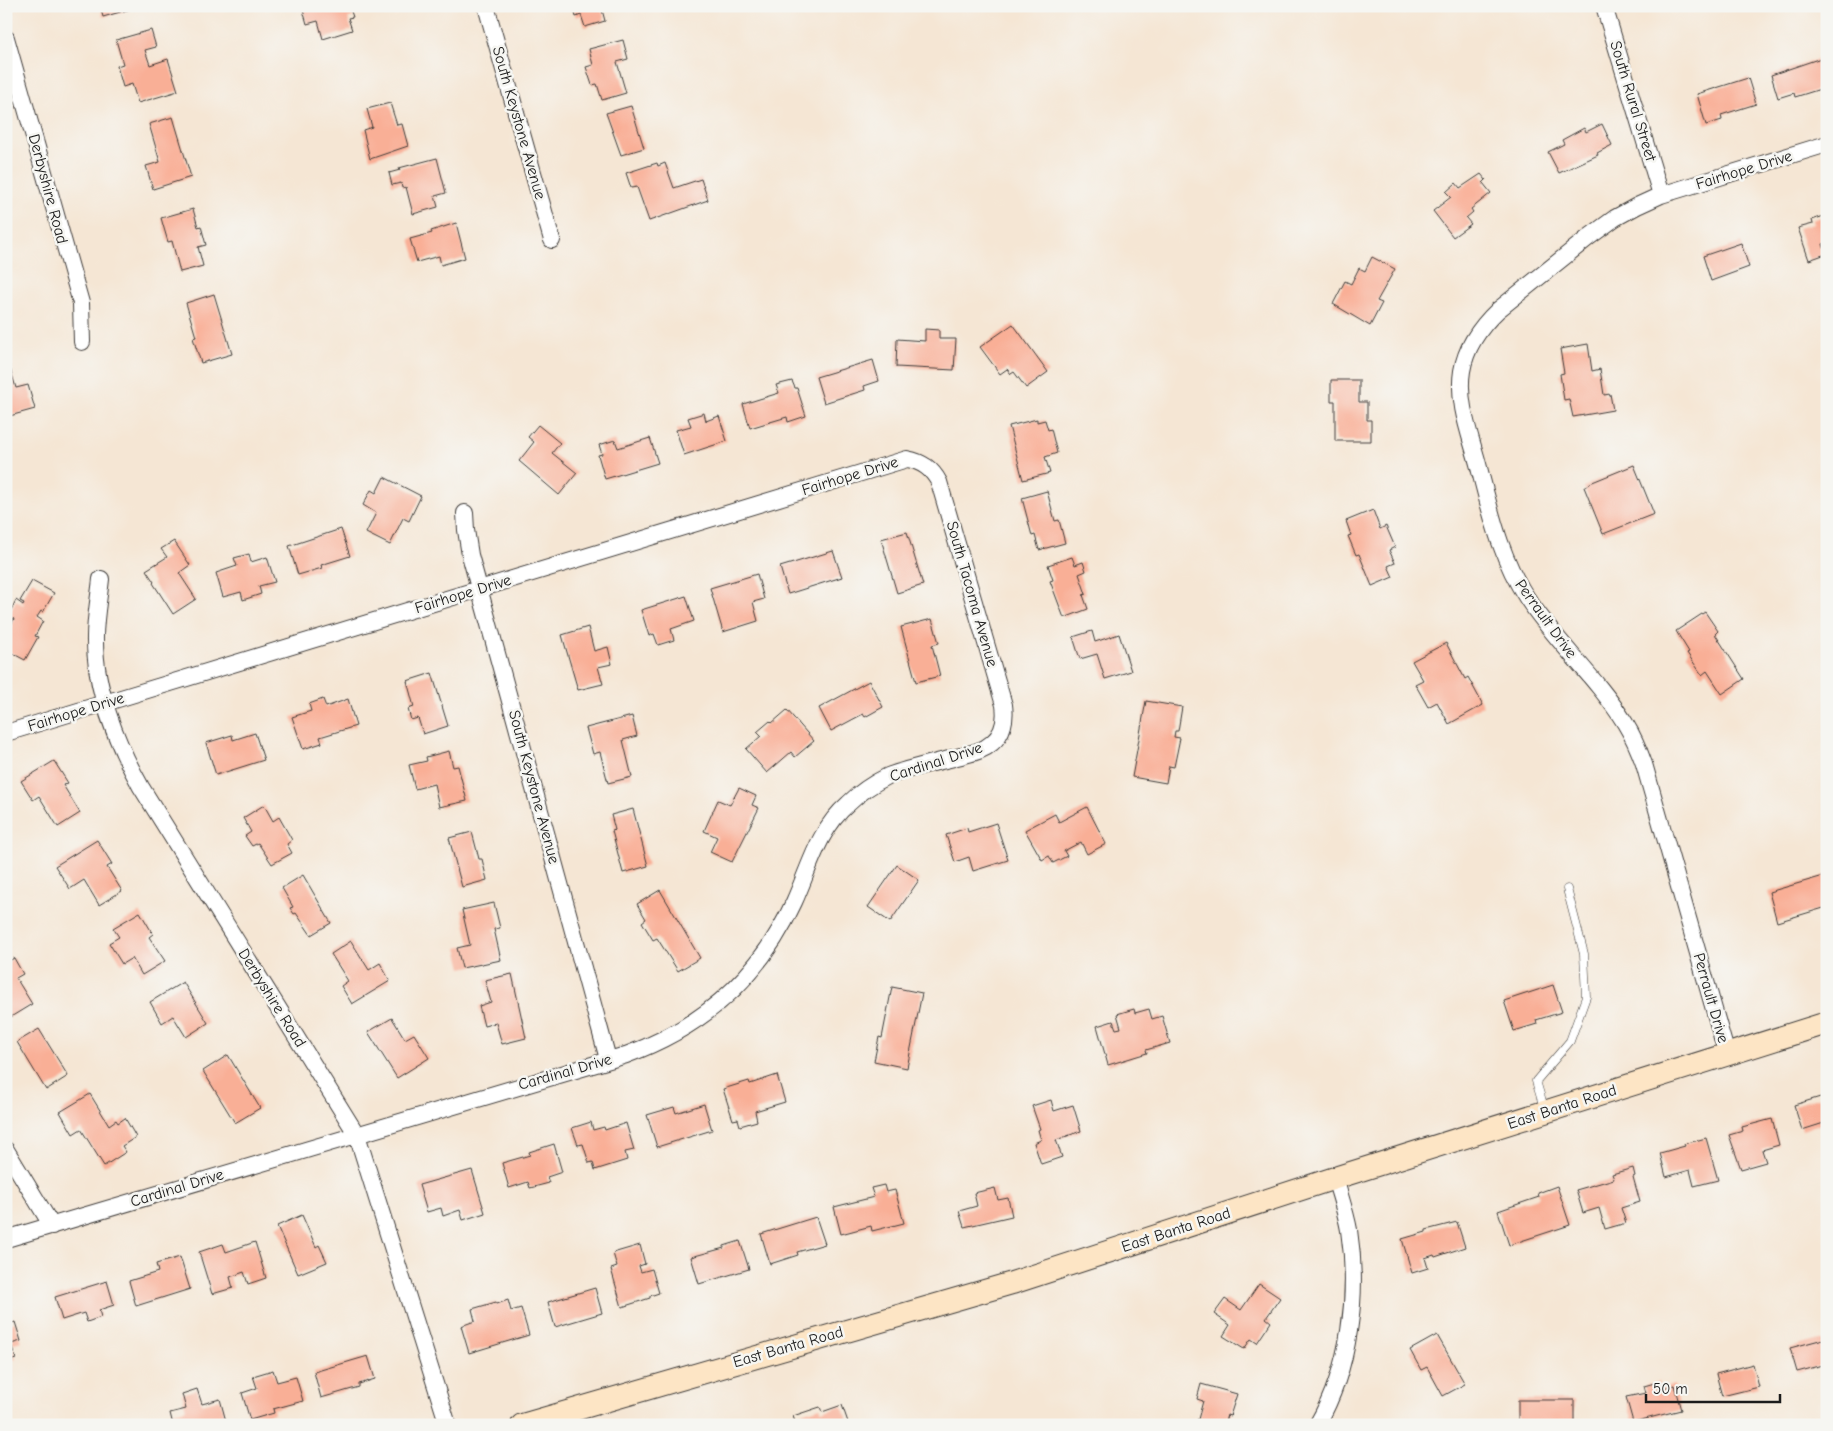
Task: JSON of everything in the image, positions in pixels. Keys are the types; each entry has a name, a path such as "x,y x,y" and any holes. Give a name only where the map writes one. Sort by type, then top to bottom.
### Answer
{"street":[{"name":"South Keystone Avenue","path":"486,6 552,240"},
{"name":"South Rural Street","path":"1604,6 1661,195"},
{"name":"Derbyshire Road","path":"6,38 81,303 82,342"},
{"name":"Fairhope Drive","path":"1661,195 1827,144"},
{"name":"Perrault Drive","path":"1661,195 1623,214 1598,230 1498,310 1486,322 1472,342 1466,358 1462,372 1461,398 1495,527 1513,574 1526,597 1546,625 1617,710 1641,755 1727,1055"},
{"name":"Fairhope Drive","path":"6,734 903,459 914,460 920,463"},
{"name":"South Tacoma Avenue","path":"920,463 926,465 933,472 941,487 1004,705 1004,722 1000,733"},
{"name":"South Keystone Avenue","path":"465,514 468,546 608,1060"},
{"name":"Derbyshire Road","path":"101,579 95,638 98,668 106,703 122,750 141,787 357,1135 448,1425"},
{"name":"Cardinal Drive","path":"6,1239 608,1060 642,1049 686,1027 720,1002 756,966 784,924 817,844 826,829 847,804 860,793 889,776 982,750 992,743 1000,733"},
{"name":"East Banta Road","path":"522,1425 1012,1283 1335,1178 1827,1024"},
{"path":"6,1150 52,1226"},
{"path":"1318,1425 1342,1363 1349,1331 1353,1298 1352,1256 1349,1231 1335,1178"}],"lane":[{"path":"1546,1112 1536,1081 1570,1041 1586,997 1584,954 1567,889"}],"building":[{"path":"100,6 133,6 134,8 103,17"},
{"path":"313,6 349,6 353,17 348,18 352,30 323,39 318,21 307,24 303,10"},
{"path":"573,6 601,6 605,21 585,27 581,15 576,17"},
{"path":"151,30 156,47 145,50 150,65 168,59 178,91 138,103 132,84 123,87 117,66 123,64 116,40"},
{"path":"623,40 628,59 617,62 626,93 602,100 597,84 592,85 586,67 593,65 589,49"},
{"path":"1827,56 1827,87 1795,97 1794,93 1778,98 1771,75"},
{"path":"1748,78 1756,104 1721,115 1722,120 1706,125 1697,94"},
{"path":"390,103 397,125 402,124 408,146 370,159 363,130 372,127 367,109"},
{"path":"631,106 644,148 621,155 606,113"},
{"path":"173,117 191,177 153,189 146,166 160,162 149,124"},
{"path":"1602,124 1612,145 1597,153 1598,155 1559,173 1548,152 1564,144 1562,140 1584,128 1586,132"},
{"path":"437,158 446,193 435,196 438,207 413,214 406,187 402,188 401,183 392,185 389,173 400,170 399,168"},
{"path":"657,163 658,166 665,163 674,188 701,179 708,200 649,221 637,187 631,188 626,173"},
{"path":"1481,174 1486,180 1483,183 1491,193 1471,209 1473,212 1466,218 1471,224 1453,237 1433,211 1451,197 1446,192 1456,183 1460,188"},
{"path":"193,209 198,227 201,226 206,245 198,247 203,266 180,272 172,241 168,242 161,218"},
{"path":"1827,215 1827,243 1823,244 1826,254 1809,260 1798,228 1813,224 1812,220"},
{"path":"456,223 465,258 441,265 439,256 417,262 410,239 432,233 431,231"},
{"path":"1741,243 1749,267 1711,281 1703,256"},
{"path":"1372,257 1395,269 1377,301 1382,303 1370,326 1333,304 1345,281 1351,284 1359,268 1365,271"},
{"path":"214,294 232,354 201,363 193,338 196,337 186,303"},
{"path":"1013,324 1048,372 1026,388 1014,372 1011,374 1007,369 1000,374 980,347"},
{"path":"925,329 939,330 939,339 956,339 954,370 896,367 897,339 925,341"},
{"path":"1588,344 1592,371 1600,369 1604,395 1610,394 1613,410 1573,417 1569,399 1564,400 1560,374 1564,373 1560,349"},
{"path":"873,360 879,381 864,386 865,390 824,403 816,377"},
{"path":"8,361 16,388 28,385 35,409 6,417 6,362"},
{"path":"1331,380 1359,380 1359,402 1367,402 1367,420 1371,420 1371,441 1335,441 1335,401 1331,401"},
{"path":"792,381 795,388 797,388 806,416 788,422 787,417 750,428 743,404 779,393 776,385"},
{"path":"704,413 706,421 719,416 727,441 684,455 676,430 691,426 688,418"},
{"path":"1037,419 1037,422 1045,420 1048,430 1051,429 1057,453 1045,457 1050,473 1023,480 1009,426"},
{"path":"538,425 560,443 552,453 577,473 559,495 519,461 534,442 528,437"},
{"path":"650,438 658,463 605,479 598,455 602,454 599,445 615,440 618,448"},
{"path":"1634,465 1654,514 1603,534 1584,487"},
{"path":"384,477 421,496 409,521 403,518 390,545 366,533 376,513 363,505 371,490 376,493"},
{"path":"1047,491 1055,521 1059,520 1065,543 1039,550 1035,535 1032,536 1022,498"},
{"path":"1373,510 1380,529 1386,526 1395,547 1389,550 1395,563 1388,566 1393,577 1372,586 1359,554 1356,555 1348,536 1351,535 1346,521"},
{"path":"341,529 350,556 321,565 322,568 298,575 289,546"},
{"path":"907,532 923,585 897,593 881,539"},
{"path":"174,541 190,565 179,573 196,599 173,614 146,570 167,557 161,549"},
{"path":"833,551 842,577 788,594 780,567"},
{"path":"249,554 251,562 267,557 275,582 259,586 261,594 243,600 241,592 223,597 216,573 237,566 234,558"},
{"path":"1072,557 1075,565 1083,562 1086,571 1079,574 1086,594 1083,595 1088,609 1064,618 1050,581 1053,580 1048,565"},
{"path":"757,574 764,599 753,602 758,621 723,632 710,588"},
{"path":"32,581 54,593 43,612 41,611 37,617 43,621 35,636 38,637 25,660 6,650 6,634 14,619 8,616 16,600 23,605 24,603 20,601"},
{"path":"686,596 694,621 671,629 674,640 658,645 654,634 649,636 641,610"},
{"path":"1705,612 1718,631 1715,634 1744,679 1722,694 1707,671 1702,675 1687,653 1689,652 1676,631"},
{"path":"932,619 939,643 932,645 940,676 916,682 901,627"},
{"path":"588,627 594,651 608,647 612,664 598,667 603,684 578,690 562,635"},
{"path":"1092,631 1095,642 1119,634 1131,671 1105,679 1097,654 1080,659 1073,637"},
{"path":"1446,643 1465,679 1468,677 1483,705 1449,724 1437,702 1428,707 1415,684 1423,680 1412,661"},
{"path":"432,673 448,726 423,734 418,718 411,720 408,709 414,707 407,681"},
{"path":"869,681 883,707 865,717 863,714 831,731 819,708"},
{"path":"323,699 326,707 348,699 356,726 320,737 322,743 303,749 292,717 311,711 309,704"},
{"path":"1146,701 1182,707 1178,731 1175,731 1174,737 1180,738 1174,767 1169,766 1166,783 1132,777"},
{"path":"787,710 814,741 795,757 791,752 767,773 746,749 761,736 757,732 770,721 772,723"},
{"path":"632,716 637,736 623,740 632,777 608,783 600,752 593,754 586,728"},
{"path":"255,733 264,760 216,775 206,743 232,735 233,740"},
{"path":"449,751 453,767 458,766 467,801 439,807 434,784 415,789 409,765 427,761 426,757"},
{"path":"54,761 68,783 63,785 80,813 58,827 39,796 33,800 21,781"},
{"path":"739,788 756,796 752,805 759,808 732,862 710,852 717,837 704,831 718,800 730,805"},
{"path":"264,805 273,821 279,817 292,840 287,844 292,853 272,864 258,843 252,846 245,836 251,832 243,818"},
{"path":"1087,807 1106,844 1087,854 1081,842 1064,851 1067,856 1053,863 1049,856 1042,860 1025,830 1055,814 1059,822"},
{"path":"633,809 648,866 623,873 612,831 615,830 611,815"},
{"path":"996,823 1008,860 973,871 969,857 955,862 946,835 967,828 968,832"},
{"path":"472,832 487,880 462,887 449,838"},
{"path":"97,840 112,864 107,867 122,891 99,905 84,880 70,889 55,866"},
{"path":"897,865 919,880 890,922 868,907"},
{"path":"303,875 331,923 311,935 296,913 294,914 290,908 293,907 282,888"},
{"path":"1827,875 1827,907 1777,922 1769,892"},
{"path":"660,890 700,958 678,971 657,938 653,940 642,922 646,919 637,904"},
{"path":"494,903 500,928 494,929 501,960 462,968 457,948 470,945 462,910"},
{"path":"140,912 153,934 149,937 165,961 142,975 132,958 122,964 109,943 119,937 113,928"},
{"path":"351,941 369,970 380,963 390,981 352,1004 341,986 348,981 331,954"},
{"path":"14,958 23,974 16,978 32,1004 9,1018 6,1014 6,963"},
{"path":"512,974 526,1038 502,1044 496,1023 484,1026 479,1006 491,1002 485,980"},
{"path":"183,982 208,1023 186,1037 173,1016 162,1023 150,1002"},
{"path":"1553,985 1562,1012 1536,1020 1537,1024 1514,1031 1504,1001"},
{"path":"892,987 922,993 907,1068 874,1061 879,1037 882,1038"},
{"path":"1134,1009 1135,1013 1149,1009 1152,1019 1162,1016 1170,1043 1146,1050 1147,1053 1108,1065 1097,1026 1113,1021 1116,1029 1121,1028 1117,1014"},
{"path":"392,1018 405,1039 414,1034 429,1058 397,1078 368,1032"},
{"path":"39,1029 68,1076 46,1090 17,1042"},
{"path":"228,1055 260,1108 235,1123 203,1071"},
{"path":"777,1075 785,1102 755,1111 757,1121 740,1126 738,1119 733,1120 723,1089 749,1081 750,1084"},
{"path":"90,1094 109,1125 116,1120 118,1123 125,1118 136,1137 122,1146 126,1152 104,1166 81,1129 73,1134 60,1112"},
{"path":"1827,1095 1827,1122 1802,1130 1794,1105"},
{"path":"1051,1100 1054,1111 1073,1105 1081,1131 1056,1140 1062,1157 1041,1164 1034,1143 1041,1140 1038,1130 1040,1129 1032,1106"},
{"path":"704,1104 712,1130 657,1147 647,1115 674,1107 676,1113"},
{"path":"1772,1119 1779,1145 1762,1150 1766,1162 1741,1169 1729,1135 1743,1131 1742,1127"},
{"path":"591,1122 593,1130 604,1127 605,1130 626,1123 634,1150 625,1152 627,1160 595,1170 593,1162 589,1163 583,1144 578,1145 572,1128"},
{"path":"1706,1138 1718,1180 1694,1186 1690,1170 1666,1177 1660,1153"},
{"path":"554,1144 562,1172 547,1177 549,1183 530,1188 528,1182 509,1188 502,1163 530,1155 529,1152"},
{"path":"1633,1168 1635,1176 1633,1177 1640,1202 1621,1208 1626,1223 1605,1229 1599,1208 1583,1213 1576,1190 1614,1179 1612,1174"},
{"path":"472,1170 485,1213 463,1220 460,1210 443,1216 441,1208 427,1212 419,1185"},
{"path":"884,1185 886,1192 895,1190 904,1223 872,1231 871,1226 841,1234 834,1207 874,1197 871,1188"},
{"path":"1557,1186 1570,1225 1509,1245 1498,1211 1539,1197 1538,1193"},
{"path":"995,1188 998,1200 1008,1198 1012,1216 964,1227 959,1211 977,1206 974,1193"},
{"path":"302,1215 316,1247 319,1245 327,1262 298,1274 277,1226"},
{"path":"816,1217 825,1244 797,1252 798,1255 770,1264 761,1234"},
{"path":"1457,1222 1465,1247 1435,1257 1434,1255 1425,1258 1428,1268 1412,1273 1402,1239 1426,1232 1426,1230"},
{"path":"740,1241 749,1269 699,1284 691,1257 724,1248 724,1246"},
{"path":"255,1242 266,1278 248,1284 244,1272 230,1277 233,1288 212,1294 199,1252 223,1244 226,1252"},
{"path":"640,1245 645,1264 639,1266 641,1272 652,1269 659,1293 622,1307 611,1269 617,1267 613,1253"},
{"path":"180,1257 190,1289 136,1306 129,1281 158,1272 156,1264"},
{"path":"107,1281 114,1305 99,1310 101,1317 87,1322 84,1313 62,1320 55,1297"},
{"path":"1259,1284 1280,1298 1266,1318 1271,1322 1257,1343 1251,1339 1244,1349 1223,1336 1230,1325 1214,1314 1225,1299 1241,1310"},
{"path":"595,1288 602,1313 555,1327 548,1302"},
{"path":"508,1300 511,1311 521,1308 529,1335 469,1353 461,1326 475,1321 472,1309"},
{"path":"15,1322 21,1341 11,1344 16,1359 6,1362 6,1325"},
{"path":"1437,1335 1465,1384 1443,1396 1427,1367 1421,1370 1410,1350"},
{"path":"1827,1338 1827,1364 1797,1372 1790,1348"},
{"path":"368,1356 375,1379 359,1384 359,1387 321,1398 314,1372"},
{"path":"1753,1364 1759,1387 1722,1396 1716,1374"},
{"path":"273,1370 277,1382 296,1377 303,1401 273,1409 274,1413 250,1420 242,1393 257,1388 253,1376"},
{"path":"1658,1382 1660,1389 1674,1385 1681,1410 1633,1422 1626,1397 1646,1393 1644,1386"},
{"path":"1201,1384 1237,1394 1230,1416 1227,1415 1224,1425 1197,1423 1203,1401 1197,1399"},
{"path":"197,1389 202,1404 220,1399 227,1425 173,1425 170,1413 186,1409 182,1394"},
{"path":"1518,1400 1574,1400 1574,1425 1518,1425"},
{"path":"842,1405 849,1425 796,1425 793,1416 820,1407 822,1412"}]}
